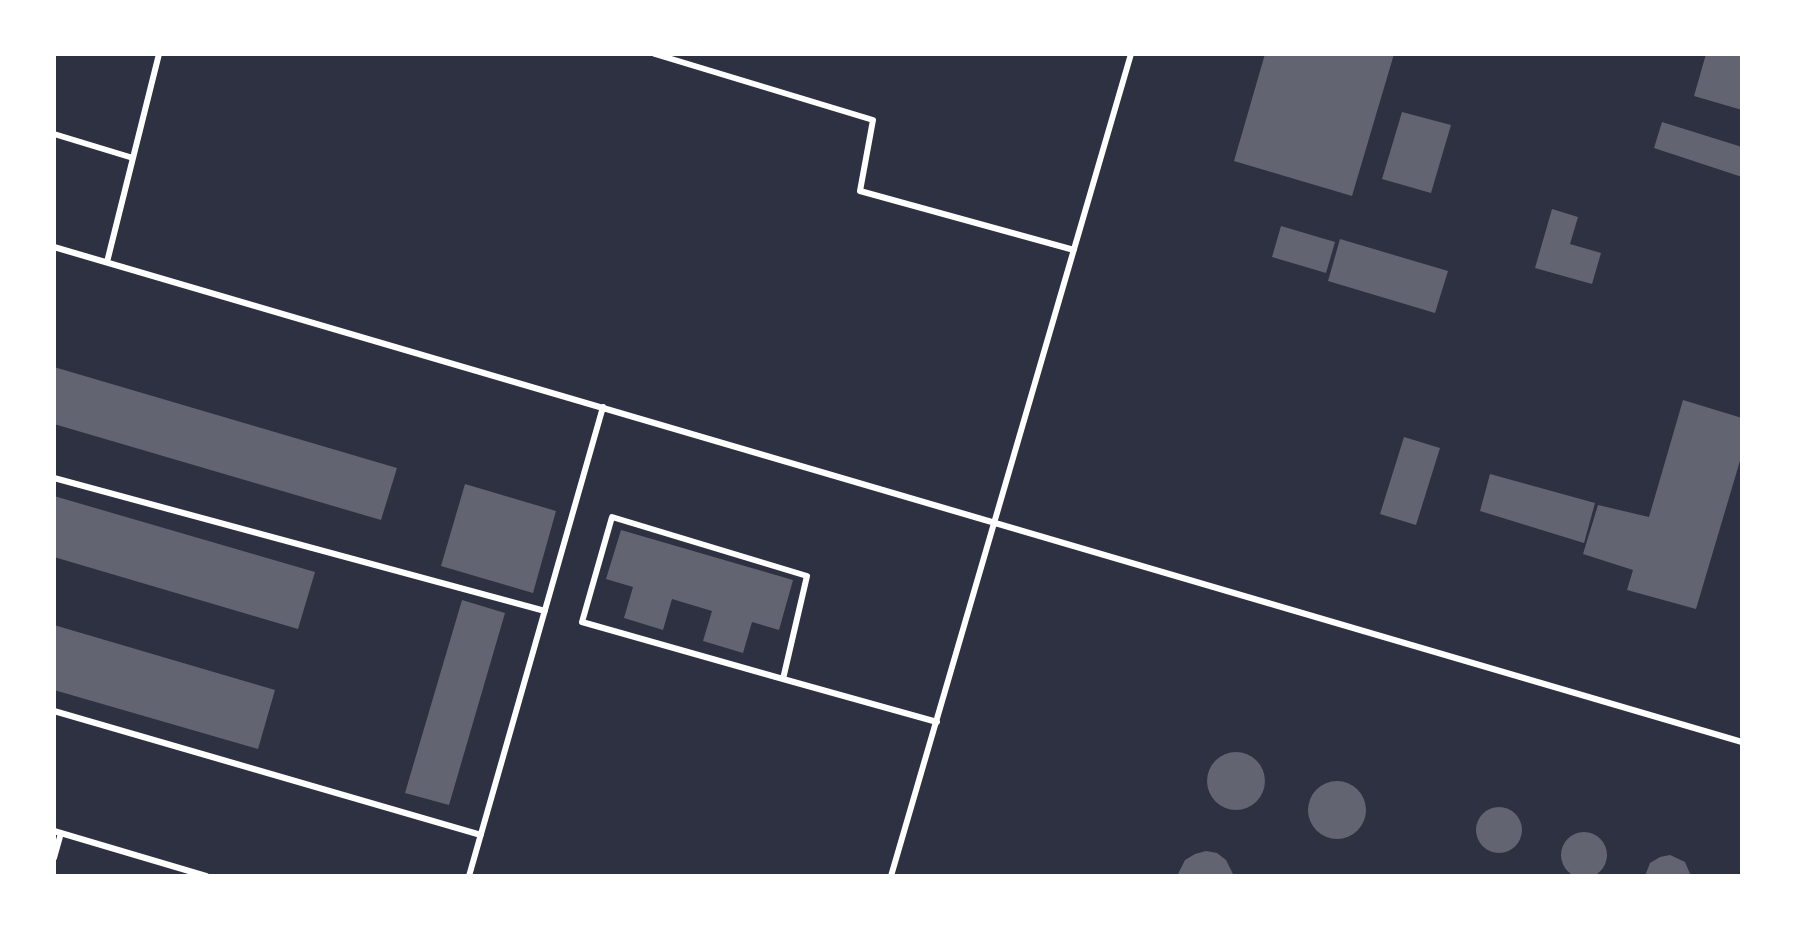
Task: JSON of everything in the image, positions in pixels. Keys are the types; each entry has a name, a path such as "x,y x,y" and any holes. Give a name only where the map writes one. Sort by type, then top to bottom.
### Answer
{"lane":[{"path":"107,262 159,54"},
{"path":"655,54 873,120 860,191 1074,250"},
{"path":"891,876 1131,54"},
{"path":"54,134 133,158"},
{"path":"54,247 1742,742"},
{"path":"469,876 603,407"},
{"path":"54,478 545,611"},
{"path":"783,679 807,576 612,517 582,622 783,679 937,722"},
{"path":"54,711 481,835"},
{"path":"54,858 58,832 206,876"}],"building":[{"path":"1265,54 1394,54 1352,196 1234,161"},
{"path":"1706,54 1742,54 1742,110 1694,96"},
{"path":"1402,112 1451,125 1431,193 1382,179"},
{"path":"1662,122 1742,147 1742,177 1654,148"},
{"path":"1552,209 1578,217 1570,244 1601,253 1592,284 1535,268"},
{"path":"1281,226 1335,242 1326,273 1272,257"},
{"path":"1340,239 1448,271 1435,313 1328,281"},
{"path":"54,367 397,468 381,520 54,424"},
{"path":"1683,400 1742,418 1742,454 1696,609 1627,590 1633,570 1583,554 1598,505 1649,517"},
{"path":"1404,437 1440,448 1416,525 1380,514"},
{"path":"1490,474 1595,503 1584,543 1480,511"},
{"path":"465,484 556,511 533,593 441,566"},
{"path":"54,496 315,572 298,629 54,557"},
{"path":"621,530 793,580 779,630 752,622 743,653 703,641 712,611 672,599 663,630 624,618 633,587 606,579"},
{"path":"462,600 505,613 449,805 405,793"},
{"path":"54,625 275,690 258,749 54,690"},
{"path":"1236,752 1257,760 1265,781 1257,802 1236,810 1215,802 1207,781 1215,760"},
{"path":"1337,781 1358,789 1366,810 1358,831 1337,839 1316,831 1308,810 1316,789"},
{"path":"1499,807 1516,813 1522,830 1516,847 1499,853 1482,847 1476,830 1482,813"},
{"path":"1584,832 1600,839 1607,855 1600,871 1584,878 1568,871 1561,855 1568,839"},
{"path":"1206,851 1217,853 1226,860 1234,876 1177,876 1185,860"},
{"path":"1670,855 1685,862 1691,876 1645,876 1650,863"}]}
